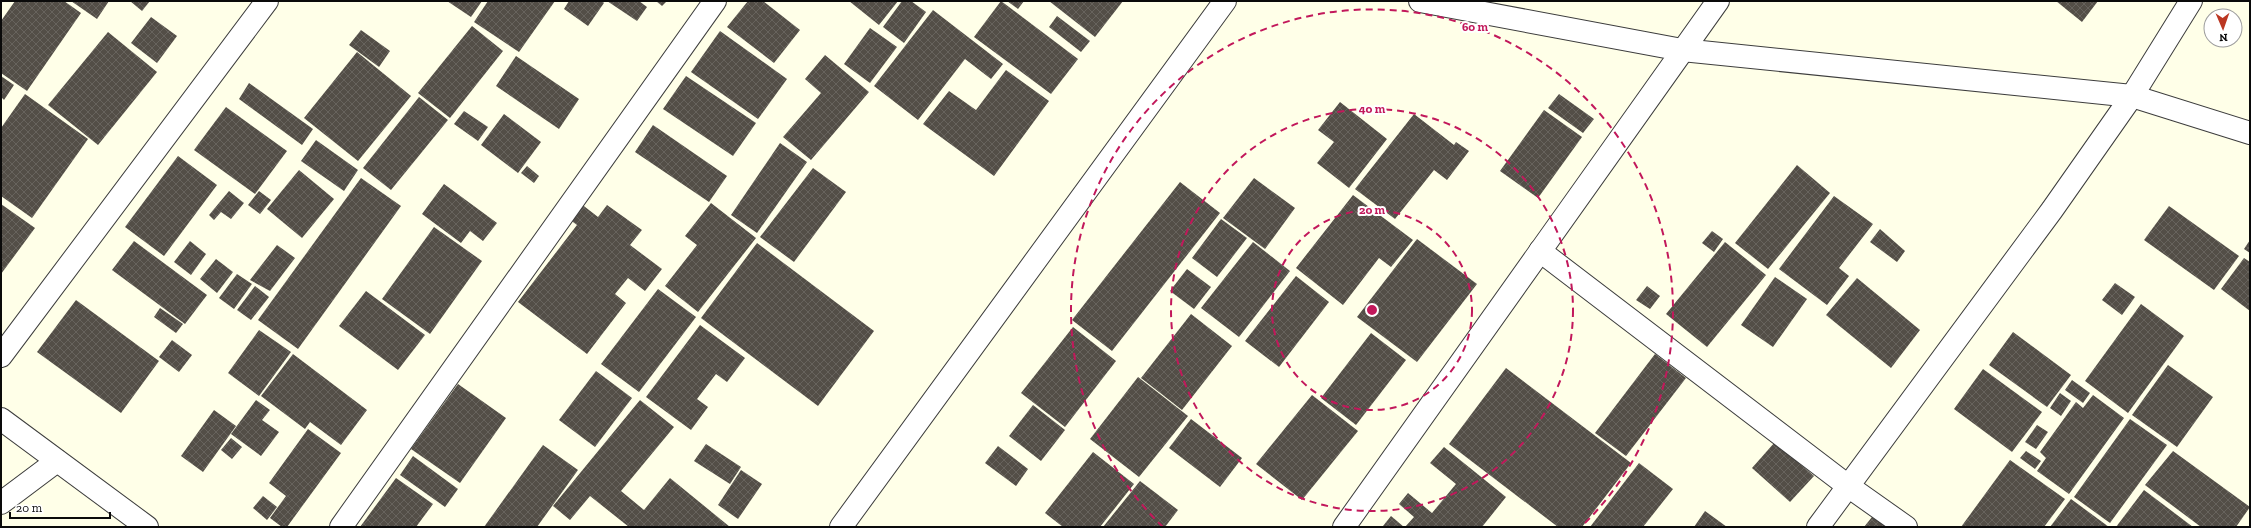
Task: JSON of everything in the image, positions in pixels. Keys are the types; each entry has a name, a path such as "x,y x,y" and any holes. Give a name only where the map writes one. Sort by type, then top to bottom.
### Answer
{"street":[{"path":"1,356 267,1"},
{"path":"341,527 715,1"},
{"path":"841,527 1225,1"},
{"path":"1420,1 1682,50 2132,96 2250,133"},
{"path":"1344,527 1718,1"},
{"path":"1818,527 2047,217 2132,96 2191,1"},
{"path":"1540,251 1848,486 1906,527"},
{"path":"1,419 147,527"},
{"path":"1,503 57,460"}],"building":[{"path":"15,1 64,1 81,13 27,91 1,73 1,21"},
{"path":"71,1 109,1 97,19"},
{"path":"130,1 150,1 142,11"},
{"path":"447,1 482,1 471,17"},
{"path":"488,1 555,1 519,52 474,22"},
{"path":"569,1 602,1 604,3 588,26 564,9"},
{"path":"607,1 639,1 647,7 637,21"},
{"path":"656,1 667,1 662,6"},
{"path":"748,1 763,1 800,30 774,63 727,27"},
{"path":"849,1 898,1 879,25"},
{"path":"902,1 911,1 926,12 904,43 883,27"},
{"path":"1001,1 1078,59 1051,94 974,37"},
{"path":"1007,1 1024,1 1018,9"},
{"path":"1049,1 1123,1 1095,37"},
{"path":"2056,1 2098,1 2082,22"},
{"path":"933,10 1003,64 991,79 965,59 918,120 874,86"},
{"path":"1057,16 1090,41 1081,52 1049,27"},
{"path":"151,17 177,36 157,63 131,43"},
{"path":"472,26 503,51 450,118 418,93"},
{"path":"870,28 897,47 870,83 844,64"},
{"path":"361,30 390,51 379,67 349,45"},
{"path":"720,31 787,79 758,119 691,72"},
{"path":"108,32 157,72 98,145 48,105"},
{"path":"357,52 411,96 358,161 304,118"},
{"path":"825,55 869,92 811,160 783,137 821,93 805,79"},
{"path":"516,56 579,99 559,129 496,86"},
{"path":"1006,70 1049,101 994,176 923,124 949,91 976,110"},
{"path":"1,76 14,85 4,100 1,97"},
{"path":"686,76 756,123 733,156 663,109"},
{"path":"249,83 313,129 302,145 239,99"},
{"path":"25,94 88,139 32,218 1,196 1,128"},
{"path":"1559,94 1594,119 1583,133 1548,108"},
{"path":"419,97 448,120 391,190 363,168"},
{"path":"1340,102 1387,139 1349,188 1317,163 1334,142 1318,130"},
{"path":"226,107 287,151 255,194 194,150"},
{"path":"1544,110 1582,137 1538,198 1500,171"},
{"path":"464,111 488,127 478,141 454,124"},
{"path":"504,114 541,142 518,173 481,145"},
{"path":"1414,114 1454,145 1456,142 1469,151 1447,180 1434,170 1395,219 1355,189"},
{"path":"653,125 727,176 709,202 635,152"},
{"path":"316,140 358,170 344,191 301,161"},
{"path":"780,143 807,162 757,233 731,215"},
{"path":"178,156 217,185 164,256 125,227"},
{"path":"1797,165 1830,193 1768,269 1735,243"},
{"path":"527,166 539,176 534,183 521,173"},
{"path":"813,168 846,192 794,262 760,237"},
{"path":"299,170 334,199 302,238 267,209"},
{"path":"361,178 401,206 298,349 258,320"},
{"path":"1254,178 1295,208 1265,249 1223,218"},
{"path":"1180,182 1220,213 1112,351 1072,320"},
{"path":"444,184 497,223 483,241 470,231 461,243 422,214"},
{"path":"229,191 244,203 231,219 221,212 214,220 209,215"},
{"path":"259,191 271,200 260,214 248,205"},
{"path":"1353,195 1413,240 1391,267 1379,258 1343,305 1296,268"},
{"path":"1834,196 1873,224 1839,268 1849,276 1827,305 1779,269"},
{"path":"580,203 598,217 607,205 642,230 630,245 662,269 645,291 628,278 615,294 626,303 587,354 518,302 577,225 569,219"},
{"path":"711,203 756,238 698,312 665,286 697,245 685,236"},
{"path":"1,204 35,228 1,274"},
{"path":"2169,206 2239,256 2214,290 2144,240"},
{"path":"1221,219 1247,238 1217,277 1192,258"},
{"path":"434,227 482,261 430,334 382,299"},
{"path":"1880,229 1905,251 1897,262 1870,242"},
{"path":"1712,231 1723,239 1714,252 1702,243"},
{"path":"1417,239 1477,284 1417,362 1357,317"},
{"path":"2250,240 2250,253 2244,249"},
{"path":"134,241 207,295 185,324 112,270"},
{"path":"190,241 206,254 191,275 174,262"},
{"path":"1253,242 1290,271 1239,337 1201,308"},
{"path":"1725,242 1766,275 1707,347 1666,314"},
{"path":"757,243 874,331 818,406 701,318"},
{"path":"277,245 295,258 270,291 250,280"},
{"path":"2244,258 2250,262 2250,311 2221,289"},
{"path":"216,259 233,272 217,293 200,279"},
{"path":"1187,269 1211,287 1194,309 1170,291"},
{"path":"237,274 252,284 234,309 219,298"},
{"path":"1296,276 1329,302 1279,367 1245,341"},
{"path":"1775,277 1807,299 1773,347 1741,325"},
{"path":"1857,278 1920,330 1891,368 1826,315"},
{"path":"2115,283 2135,297 2122,315 2102,300"},
{"path":"255,286 269,297 251,320 237,310"},
{"path":"1647,286 1660,296 1650,309 1636,300"},
{"path":"658,289 696,317 639,392 601,364"},
{"path":"366,291 425,335 398,370 339,326"},
{"path":"76,300 159,361 121,413 37,352"},
{"path":"2141,304 2184,336 2128,413 2085,381"},
{"path":"160,308 183,324 176,333 154,317"},
{"path":"1191,314 1232,346 1182,410 1141,378"},
{"path":"700,325 745,358 727,382 716,374 697,399 708,407 691,430 646,397"},
{"path":"1073,327 1116,361 1065,427 1021,393"},
{"path":"259,330 291,352 259,396 228,373"},
{"path":"2013,332 2071,375 2047,407 1989,365"},
{"path":"1371,333 1406,360 1356,425 1321,398"},
{"path":"172,340 192,355 179,372 159,357"},
{"path":"293,354 367,410 341,445 310,422 305,429 261,396"},
{"path":"1655,354 1686,378 1626,456 1595,433"},
{"path":"2168,365 2213,397 2177,447 2132,415"},
{"path":"1506,368 1631,463 1582,527 1558,527 1449,444"},
{"path":"1983,369 2042,412 2012,452 1954,409"},
{"path":"596,371 632,398 595,447 559,420"},
{"path":"1138,377 1188,416 1139,477 1090,439"},
{"path":"2072,380 2090,393 2083,403 2065,390"},
{"path":"458,384 506,418 460,483 411,449"},
{"path":"2060,393 2071,401 2061,416 2050,408"},
{"path":"1312,395 1358,431 1302,500 1256,464"},
{"path":"2093,395 2124,418 2069,494 2037,471 2046,458 2040,452 2076,402 2083,408"},
{"path":"256,400 270,410 262,420 279,432 261,456 231,434"},
{"path":"640,400 674,427 621,491 644,510 670,478 730,527 629,527 590,496 570,520 553,506"},
{"path":"1033,405 1065,430 1041,461 1009,436"},
{"path":"214,410 236,426 203,472 181,456"},
{"path":"1191,419 1242,458 1220,487 1169,448"},
{"path":"2130,419 2167,445 2110,523 2074,497"},
{"path":"2037,425 2048,432 2036,449 2025,442"},
{"path":"308,429 341,453 287,527 282,527 270,518 286,496 269,483"},
{"path":"231,438 242,447 232,459 221,450"},
{"path":"1775,442 1814,476 1790,502 1752,468"},
{"path":"706,444 741,467 730,484 694,461"},
{"path":"543,445 578,470 537,527 484,527"},
{"path":"998,446 1028,469 1016,486 985,463"},
{"path":"1444,447 1506,497 1482,527 1405,527 1414,517 1399,504 1408,493 1432,513 1456,484 1430,463"},
{"path":"2026,451 2041,461 2035,469 2020,458"},
{"path":"2173,451 2250,507 2236,527 2201,527 2145,485"},
{"path":"1093,452 1134,484 1100,527 1063,527 1045,513"},
{"path":"413,456 458,489 445,507 400,475"},
{"path":"2010,460 2065,499 2044,527 1961,527"},
{"path":"1639,463 1673,489 1643,527 1590,527"},
{"path":"741,470 762,484 738,519 718,505"},
{"path":"396,478 433,504 416,527 360,527"},
{"path":"1140,481 1178,510 1165,527 1103,527"},
{"path":"2144,490 2193,527 2116,527"},
{"path":"263,496 277,507 267,520 253,508"},
{"path":"2071,499 2109,527 2050,527"},
{"path":"1705,511 1727,527 1694,527"},
{"path":"1876,512 1896,527 1864,527"},
{"path":"1391,516 1404,527 1383,526"}]}
